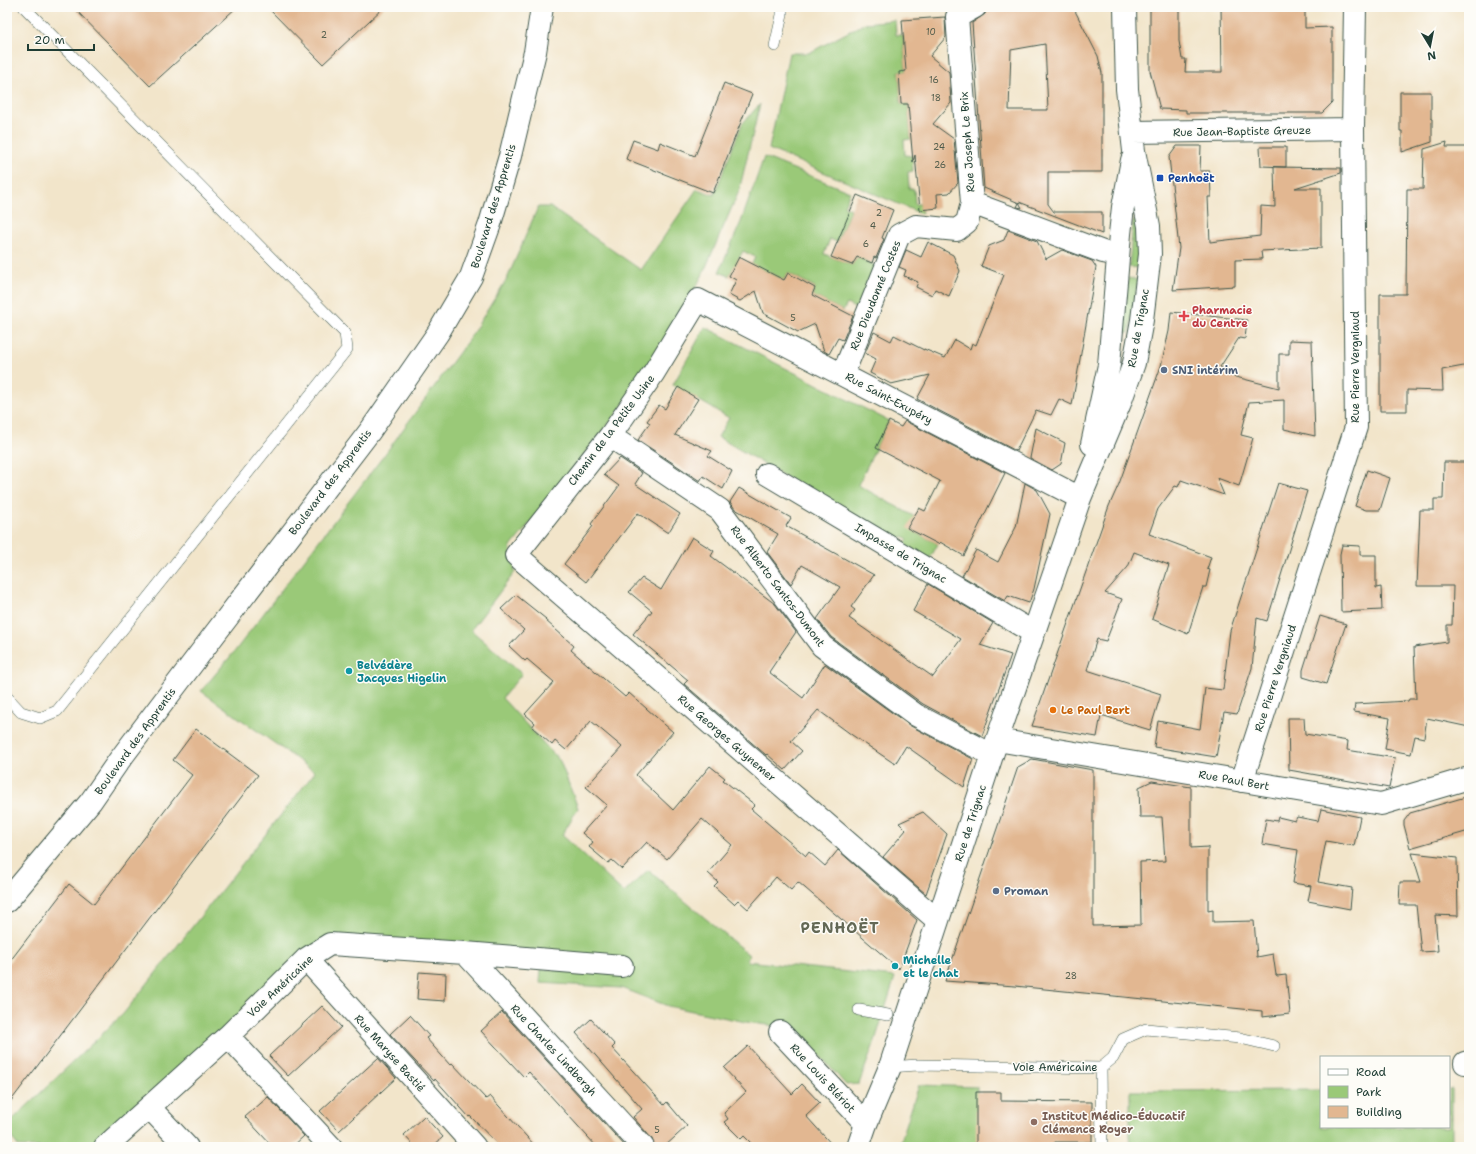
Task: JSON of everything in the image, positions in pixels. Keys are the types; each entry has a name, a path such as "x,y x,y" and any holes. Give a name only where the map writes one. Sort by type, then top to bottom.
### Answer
{"street":[{"name":"Boulevard des Apprentis","path":"7,901 91,802 118,762 370,431 438,333 471,277 490,224 510,156 535,52 542,7"},
{"name":"Rue Joseph Le Brix","path":"975,7 958,17 972,204 1103,252 1118,255"},
{"path":"1109,7 1125,38"},
{"name":"Rue de Trignac","path":"858,1147 890,1067 994,748 1080,498 1120,402 1134,363 1142,320 1150,247 1148,226 1133,141 1127,89 1125,7"},
{"name":"Rue Pierre Vergniaud","path":"1242,781 1356,427 1353,130 1356,7"},
{"name":"Rue Jean-Baptiste Greuze","path":"1133,141 1353,130"},
{"name":"Rue de Trignac","path":"1080,498 1109,365 1122,207 1133,141"},
{"name":"Rue Dieudonné Costes","path":"843,374 900,235 916,226 957,230 967,222 972,204"},
{"name":"Rue Saint-Exupéry","path":"698,300 1080,498"},
{"name":"Chemin de la Petite Usine","path":"516,555 610,436 653,374 698,300"},
{"name":"Rue Alberto Santos-Dumont","path":"610,436 720,510 822,646 916,715 994,748"},
{"name":"Impasse de Trignac","path":"768,474 1034,633"},
{"name":"Rue Georges Guynemer","path":"516,555 937,920"},
{"name":"Rue Paul Bert","path":"994,748 1242,781 1381,804 1469,778"},
{"name":"Voie Américaine","path":"105,1147 228,1036 306,959 330,944 622,966"},
{"name":"Rue Charles Lindbergh","path":"465,953 643,1147"},
{"name":"Rue Maryse Bastié","path":"306,959 475,1147"},
{"name":"Rue Louis Blériot","path":"780,1032 866,1124"},
{"path":"228,1036 331,1147"},
{"path":"149,1107 187,1147"}],"lane":[{"path":"7,697 21,712 40,718 57,711 347,349 346,333 24,7"},
{"path":"775,46 782,15 782,7"},
{"path":"859,1010 888,1015"},
{"name":"Voie Américaine","path":"890,1067 917,1065 1102,1068 1113,1058 1123,1039 1146,1029 1240,1038 1274,1046"},
{"path":"1102,1068 1102,1147"}],"green space":[{"path":"895,20 896,35 903,35 906,71 899,72 901,104 908,104 911,139 904,140 905,155 912,156 913,171 908,172 909,189 914,189 915,204 920,204 922,214 769,149 789,53 809,53 865,23"},
{"path":"760,104 739,191 702,276 659,351 618,412 510,548 515,572 471,630 522,674 502,698 560,761 578,808 562,835 624,893 648,870 749,955 747,961 895,977 875,1041 859,1084 846,1085 796,1029 746,1022 668,1006 621,988 540,983 541,969 630,974 631,963 330,937 91,1147 19,1147 7,1132 7,1125 124,1013 315,772 201,691 235,651 385,454 469,339 507,279 538,207 550,207 641,270 697,189 714,195 742,124"},
{"path":"764,157 850,192 844,206 851,209 837,242 830,239 824,254 852,265 857,257 878,267 860,311 847,304 843,311 812,295 815,287 788,273 784,280 752,264 755,257 743,251 729,276 719,272 741,222"},
{"path":"1139,220 1140,268 1129,267 1133,222"},
{"path":"1128,278 1138,280 1129,333 1125,332 1122,328"},
{"path":"705,327 889,421 858,485 917,518 917,533 938,544 929,560 904,546 908,539 903,536 898,543 718,437 729,418 673,385"},
{"path":"919,1085 977,1087 977,1147 899,1147"},
{"path":"1450,1089 1452,1089 1452,1147 1130,1147 1130,1091 1320,1090 1320,1128 1450,1128"}],"building":[{"path":"73,7 237,7 150,86"},
{"path":"267,7 384,7 323,64"},
{"path":"987,7 1073,7 1098,56 1102,73 1102,172 1048,172 1048,204 1054,212 1102,212 1102,234 1019,202 1022,208 1017,207 1019,203 984,188 972,23 985,14","holes":["1045,44 1048,110 1009,110 1011,50"]},
{"path":"1150,7 1179,7 1179,41 1182,59 1186,59 1185,72 1222,72 1221,7 1305,7 1305,28 1332,27 1332,103 1322,113 1186,113 1186,110 1160,109 1150,71"},
{"path":"945,17 946,37 930,56 949,72 951,103 933,124 954,139 958,183 949,193 937,194 938,208 920,210 915,155 913,162 908,104 901,104 899,72 906,71 902,20"},
{"path":"724,83 752,94 713,193 626,159 633,140 658,149 660,142 695,156"},
{"path":"1400,92 1431,92 1432,119 1432,142 1402,152 1402,131 1400,131"},
{"path":"1447,142 1446,147 1469,147 1469,365 1442,370 1443,391 1407,390 1407,411 1380,411 1380,294 1406,294 1407,189 1423,189 1424,149"},
{"path":"1177,146 1201,146 1200,171 1210,171 1211,197 1208,197 1210,242 1260,236 1261,206 1275,207 1274,167 1341,168 1341,173 1295,188 1321,188 1321,248 1261,251 1262,259 1235,260 1235,286 1173,290 1179,248 1169,157"},
{"path":"1260,147 1286,147 1286,167 1261,166"},
{"path":"857,195 893,210 876,258 874,257 872,263 857,257 852,265 831,257"},
{"path":"1008,230 1037,241 1046,259 1062,250 1092,261 1096,267 1072,405 1059,399 1051,415 1036,410 1016,451 917,399 930,375 891,384 870,373 876,359 865,353 874,332 891,341 894,335 924,350 945,358 955,340 970,349 972,343 976,345 1004,275 981,266 989,246 1004,240"},
{"path":"928,242 953,255 960,271 949,296 935,289 932,295 916,287 918,282 904,276 906,270 899,267 906,250 921,257"},
{"path":"739,257 784,280 788,273 815,288 812,295 853,316 843,340 838,338 829,354 824,351 815,324 798,332 763,313 756,291 740,301 729,295 736,280 729,276"},
{"path":"1171,312 1247,320 1245,339 1239,338 1220,367 1225,369 1224,374 1279,388 1279,354 1289,354 1289,340 1312,341 1315,436 1284,429 1284,400 1249,402 1241,435 1253,438 1239,486 1217,478 1224,495 1181,480 1178,487 1175,486 1158,509 1149,534 1211,557 1207,569 1210,570 1206,587 1203,587 1188,634 1152,619 1169,565 1134,552 1128,567 1105,593 1122,599 1106,641 1097,639 1087,670 1161,694 1150,730 1101,715 1097,737 1032,726 1109,506 1119,484 1161,366 1169,331"},
{"path":"678,387 698,399 675,435 712,451 708,456 732,471 723,489 703,476 700,481 638,440 650,423 647,421 659,405 665,409"},
{"path":"889,421 901,427 905,421 1005,473 964,556 940,542 938,544 907,528 919,508 925,511 940,481 876,448"},
{"path":"1036,428 1065,443 1061,464 1052,470 1030,458"},
{"path":"620,458 642,473 635,484 680,514 668,533 638,513 586,582 564,564 593,526 591,524 619,486 604,475"},
{"path":"1444,462 1469,462 1469,727 1427,718 1424,738 1415,736 1411,754 1385,749 1390,718 1354,712 1355,704 1408,701 1409,699 1416,699 1414,647 1447,642 1447,625 1452,625 1453,586 1417,586 1420,510 1434,510 1434,499 1443,499"},
{"path":"1367,470 1390,478 1380,510 1366,510 1355,506"},
{"path":"1025,483 1037,490 1050,514 1034,589 1029,603 1008,596 1005,601 962,576 976,550 998,562 1016,527"},
{"path":"1278,483 1307,491 1267,621 1257,618 1252,668 1237,714 1224,712 1216,757 1154,747 1158,721 1200,729 1205,688 1223,690 1230,631"},
{"path":"739,488 791,518 786,526 874,575 851,607 855,610 849,618 933,677 961,639 913,611 928,584 993,623 980,645 1011,655 982,736 923,704 831,637 817,619 840,587 802,565 791,584 767,552 778,534 735,509 730,502"},
{"path":"692,537 714,551 711,556 775,604 796,632 769,672 803,698 825,664 909,725 973,759 964,787 906,746 895,764 818,710 791,741 802,751 785,770 684,684 688,680 633,634 652,611 629,592 642,578 661,590"},
{"path":"1342,545 1360,546 1360,555 1376,555 1376,588 1381,587 1382,610 1341,612 1340,554"},
{"path":"516,595 546,619 545,620 574,646 571,650 604,679 625,697 629,693 673,732 636,775 673,810 710,766 725,778 723,780 755,805 751,809 806,856 809,852 825,866 838,850 917,920 899,969 798,882 791,890 776,877 748,909 738,900 734,904 714,886 718,882 708,873 732,845 702,819 667,859 647,842 622,869 612,860 608,863 589,847 593,842 582,833 607,805 586,787 622,747 591,721 566,750 555,741 552,745 532,727 535,723 525,714 554,682 527,659 525,661 509,646 524,630 501,609"},
{"path":"1320,616 1346,624 1326,684 1303,677 1303,670"},
{"path":"1288,718 1304,718 1305,734 1348,741 1347,750 1395,758 1389,788 1289,770"},
{"path":"196,729 258,775 7,1106 7,965 69,884 94,904 192,775 173,760"},
{"path":"1032,759 1093,770 1093,926 1141,925 1140,862 1165,861 1162,817 1140,817 1139,787 1152,781 1191,787 1191,848 1208,847 1208,911 1213,910 1213,922 1254,921 1257,957 1273,954 1276,975 1286,975 1290,1014 1262,1017 1262,1011 1015,986 945,981 1018,767"},
{"path":"1469,796 1469,831 1410,848 1404,821 1410,813"},
{"path":"1321,809 1360,817 1354,846 1326,841 1318,882 1352,888 1350,909 1308,901 1311,886 1293,883 1298,850 1262,844 1266,819 1277,821 1278,817 1295,821 1297,817 1318,821"},
{"path":"923,812 947,834 926,894 883,857 906,830 899,823"},
{"path":"1412,853 1457,858 1458,916 1435,915 1438,951 1421,952 1416,905 1399,905 1400,882 1421,882"},
{"path":"419,972 446,974 445,1001 417,999"},
{"path":"322,1006 341,1027 288,1076 269,1056"},
{"path":"502,1012 626,1147 597,1147 529,1072 524,1077 481,1031"},
{"path":"410,1015 429,1036 426,1038 450,1065 452,1063 486,1099 490,1096 536,1147 500,1147 470,1116 469,1117 435,1079 434,1081 390,1034"},
{"path":"591,1019 615,1045 612,1048 664,1105 667,1102 687,1126 664,1147 655,1147 652,1139 633,1117 642,1109 576,1033"},
{"path":"748,1046 792,1094 802,1084 820,1103 806,1116 834,1147 755,1147 744,1136 741,1139 724,1122 728,1119 724,1113 746,1092 724,1068"},
{"path":"378,1058 396,1078 339,1131 320,1111"},
{"name":"Institut Médico-Éducatif Clémence Royer","path":"976,1092 1001,1092 1001,1101 1092,1102 1092,1142 1055,1142 1050,1147 976,1147"},
{"path":"268,1097 304,1136 292,1147 273,1147 245,1117"},
{"path":"424,1116 443,1137 432,1147 415,1147 404,1135"}],"place":[{"name":"Penhoët","path":"1160,178"},
{"name":"Pharmacie du Centre","path":"1184,316"},
{"name":"SNI intérim","path":"1164,370"},
{"name":"Belvédère Jacques Higelin","path":"349,671"},
{"name":"Le Paul Bert","path":"1053,710"},
{"name":"Proman","path":"996,891"},
{"name":"Michelle et le chat","path":"895,966"},
{"name":"Institut Médico-Éducatif Clémence Royer","path":"1034,1122"}],"district":[{"name":"PENHOËT","path":"840,928"}]}
